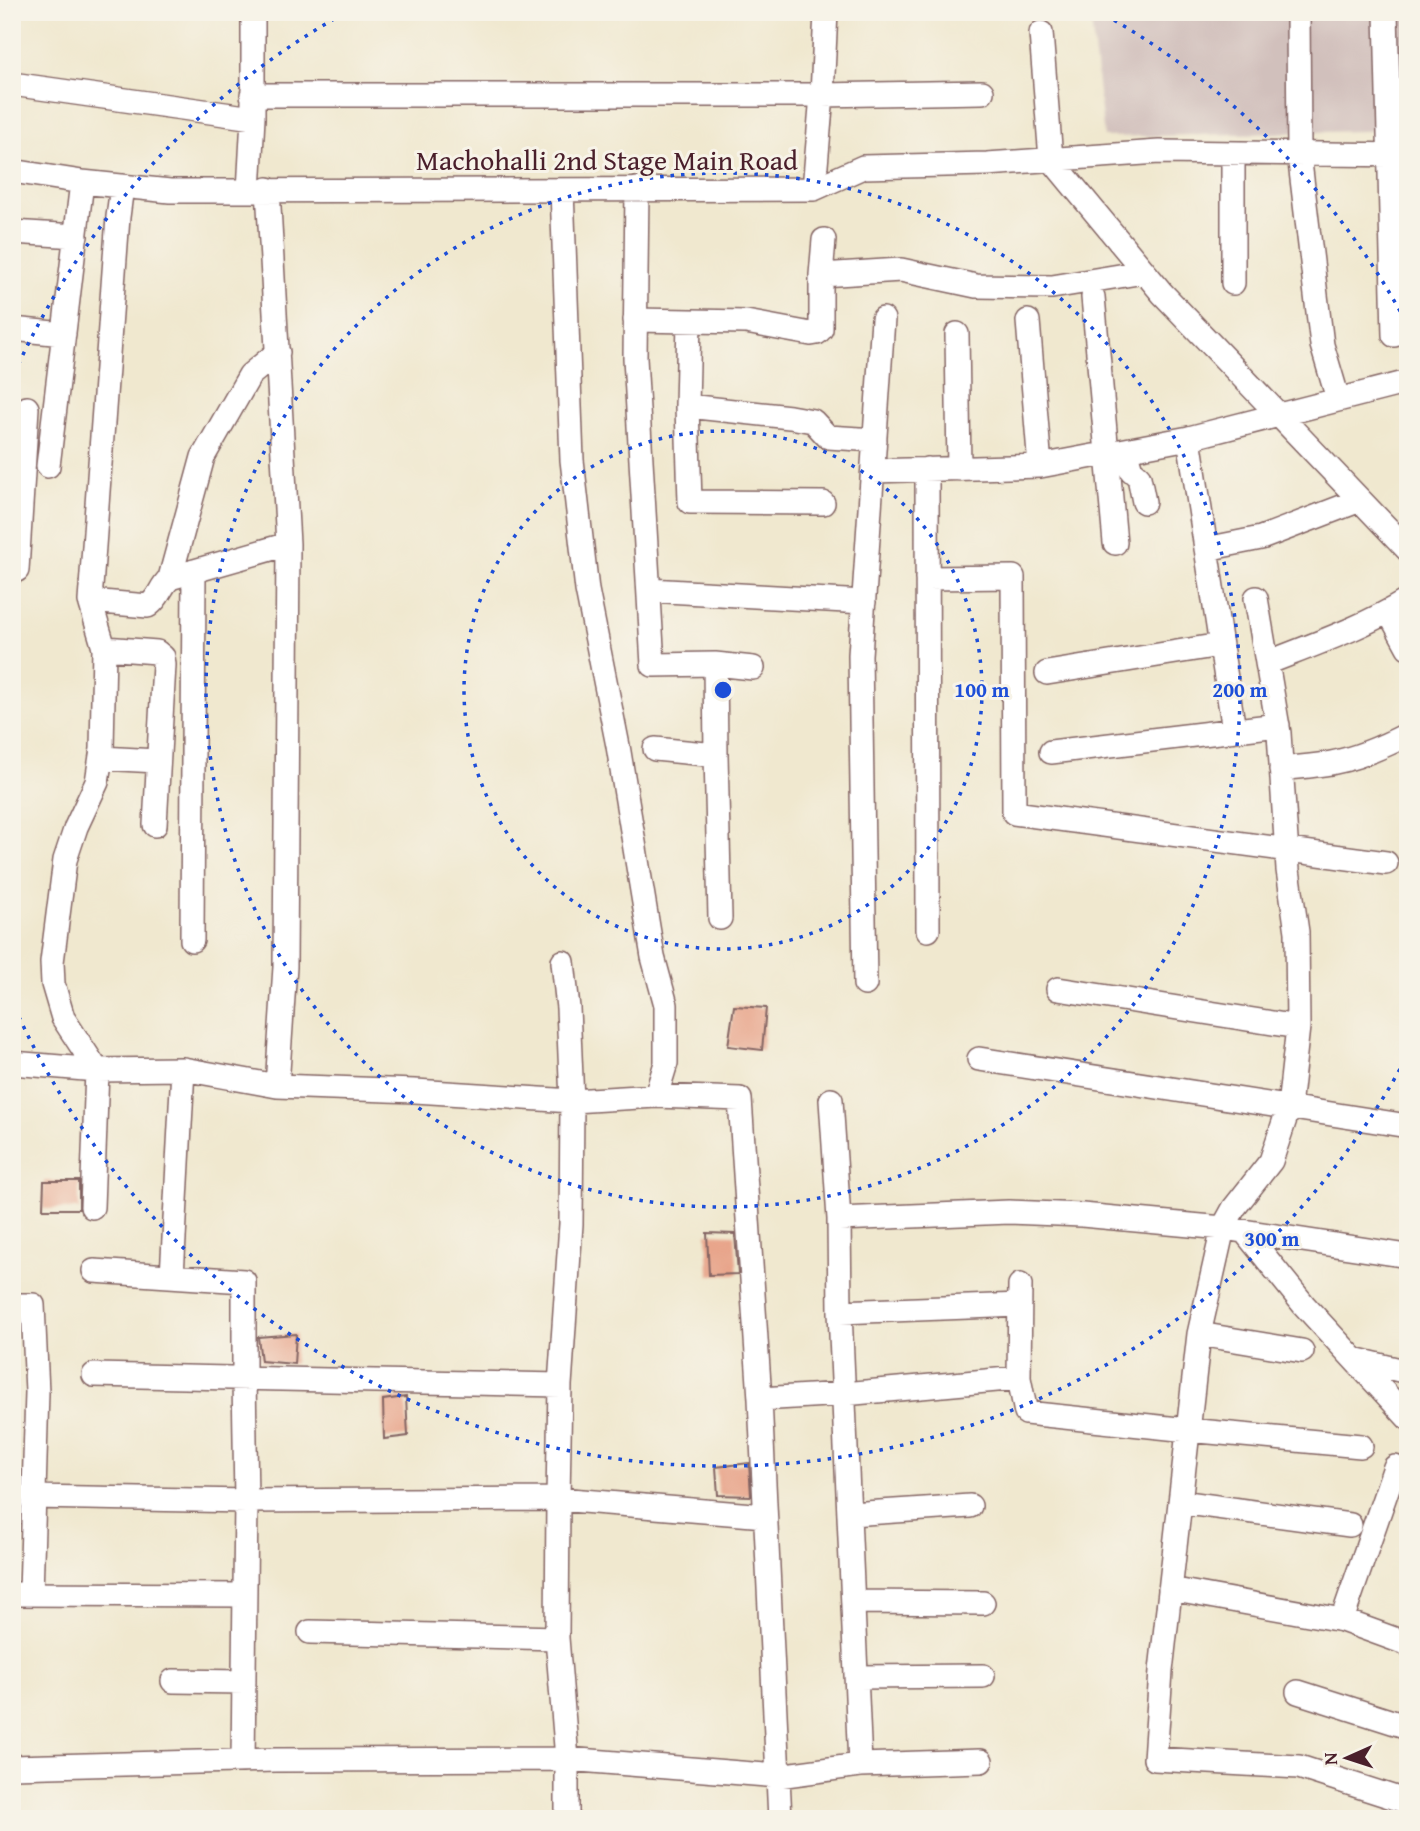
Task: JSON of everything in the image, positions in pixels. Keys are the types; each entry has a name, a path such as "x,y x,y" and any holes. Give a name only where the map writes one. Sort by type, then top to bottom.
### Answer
{"street":[{"path":"253,12 253,106 259,190 278,352 288,544 285,967 277,1086"},
{"path":"814,189 826,12"},
{"path":"1298,12 1299,154 1322,345 1338,399"},
{"path":"1385,12 1398,155 1394,334"},
{"path":"1041,33 1051,159 1162,293 1408,550"},
{"path":"12,84 253,106 982,92"},
{"name":"Machohalli 2nd Stage Main Road","path":"12,171 82,182 170,191 814,189 863,167 987,164 1159,152 1398,155"},
{"path":"1233,153 1233,283"},
{"path":"48,466 82,182"},
{"path":"92,1207 97,1070 63,1018 53,984 52,962 65,860 76,827 97,782 101,758 104,648 90,601 122,186"},
{"path":"638,189 635,358 653,665 715,664 753,668"},
{"path":"562,190 572,460 587,590 618,747 653,957 666,1006 666,1063 656,1096"},
{"path":"12,232 76,236"},
{"path":"635,320 746,322 817,333 821,329 824,240"},
{"path":"821,275 901,270 976,286 1052,287 1144,272"},
{"path":"1093,297 1116,452 1115,543"},
{"path":"865,984 860,680 883,319"},
{"path":"689,321 687,406 690,502 823,503"},
{"path":"1028,321 1040,466"},
{"path":"12,328 64,334"},
{"path":"957,334 960,468"},
{"path":"170,578 203,457 250,375 278,352"},
{"path":"873,471 1040,466 1189,438 1408,382"},
{"path":"687,406 813,421 828,438 875,440"},
{"path":"17,570 20,407 54,410"},
{"path":"1189,438 1234,730"},
{"path":"1116,452 1139,477 1144,502"},
{"path":"927,469 928,930"},
{"path":"1206,550 1261,538 1360,500"},
{"path":"90,601 148,606 157,599 163,583 170,578 288,544"},
{"path":"192,940 194,571"},
{"path":"926,578 1013,577 1014,813 1386,863"},
{"path":"649,590 864,602"},
{"path":"1256,598 1278,725 1286,850 1297,932 1298,1027 1289,1107 1271,1161 1234,1208 1234,1230 1199,1334 1161,1671 1155,1759 1299,1767 1408,1802"},
{"path":"1267,663 1340,635 1398,606 1408,646"},
{"path":"1047,673 1220,645"},
{"path":"104,648 157,652 163,657 155,825"},
{"path":"715,664 720,918"},
{"path":"1051,752 1278,725"},
{"path":"1281,769 1332,763 1381,748 1408,734"},
{"path":"655,749 716,755"},
{"path":"101,758 157,761"},
{"path":"563,962 572,1101 571,1224 559,1385 557,1638 566,1759 567,1819"},
{"path":"1058,989 1298,1027"},
{"path":"979,1059 1408,1125"},
{"path":"12,1063 97,1070 183,1069 277,1086 572,1101 656,1096 740,1099 760,1399 780,1819"},
{"path":"172,1276 183,1069"},
{"path":"831,1100 839,1219 840,1311 860,1765"},
{"path":"839,1219 1009,1212 1083,1215 1234,1230 1408,1256"},
{"path":"1234,1230 1408,1418"},
{"path":"94,1271 244,1281 246,1501 243,1761"},
{"path":"840,1311 1020,1295 1019,1378 1026,1413 1361,1446"},
{"path":"12,1305 33,1305 37,1392 33,1497 21,1594 244,1595"},
{"path":"1199,1334 1302,1350"},
{"path":"1354,1359 1408,1372"},
{"path":"94,1375 559,1385"},
{"path":"760,1399 1019,1378"},
{"path":"1342,1620 1395,1467"},
{"path":"33,1497 246,1501 558,1499 765,1516"},
{"path":"1180,1502 1350,1525"},
{"path":"850,1514 970,1506"},
{"path":"1170,1589 1342,1620 1406,1639"},
{"path":"854,1601 983,1603"},
{"path":"310,1632 557,1638"},
{"path":"857,1677 983,1676"},
{"path":"173,1681 244,1682"},
{"path":"1298,1692 1408,1727"},
{"path":"12,1767 243,1761 566,1759 778,1776 860,1765 981,1761"}],"shaded area":[{"path":"1090,12 1408,12 1408,130 1104,137"}],"building":[{"path":"734,1006 766,1008 762,1050 728,1046"},
{"path":"44,1181 79,1181 79,1209 43,1209"},
{"path":"707,1233 735,1234 738,1274 709,1275"},
{"path":"296,1334 294,1364 261,1361 258,1337"},
{"path":"406,1397 408,1436 384,1439 383,1400"},
{"path":"749,1463 751,1496 718,1495 716,1467"}]}
